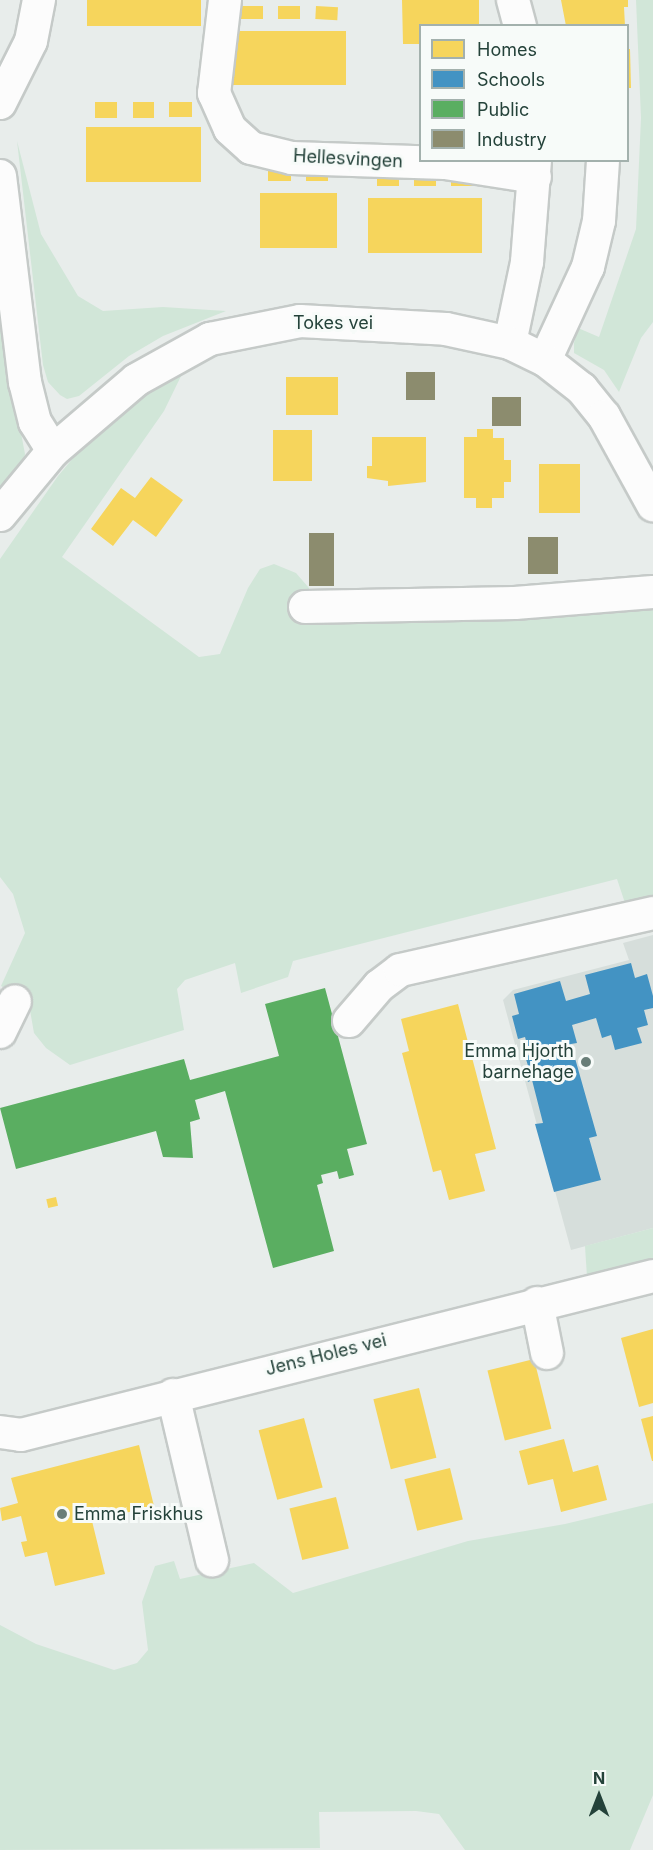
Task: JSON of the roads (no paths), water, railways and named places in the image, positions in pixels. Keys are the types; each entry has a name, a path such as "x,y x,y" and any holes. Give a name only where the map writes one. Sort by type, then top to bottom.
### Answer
{"street":[{"path":"0,103 31,41 39,0"},
{"name":"Hellesvingen","path":"225,0 214,93 230,129 251,148 292,158 445,163 535,169 527,262 510,343"},
{"path":"513,0 519,24"},
{"path":"545,360 588,267 598,221 603,162"},
{"path":"0,176 25,382 35,422 53,451"},
{"name":"Tokes vei","path":"0,515 53,451 136,380 210,339 255,328 300,321 374,323 446,329 510,343 545,360 582,389 604,416 653,506"},
{"path":"305,607 515,603 653,592"},
{"path":"349,1021 379,986 399,970 653,913"},
{"path":"0,1032 15,1000"},
{"name":"Jens Holes vei","path":"0,1432 21,1435 537,1303 653,1276"},
{"path":"537,1303 547,1353"},
{"path":"173,1395 212,1560"}],"place":[{"name":"Emma Hjorth barnehage","path":"586,1062"},
{"name":"Emma Friskhus","path":"62,1514"}]}
